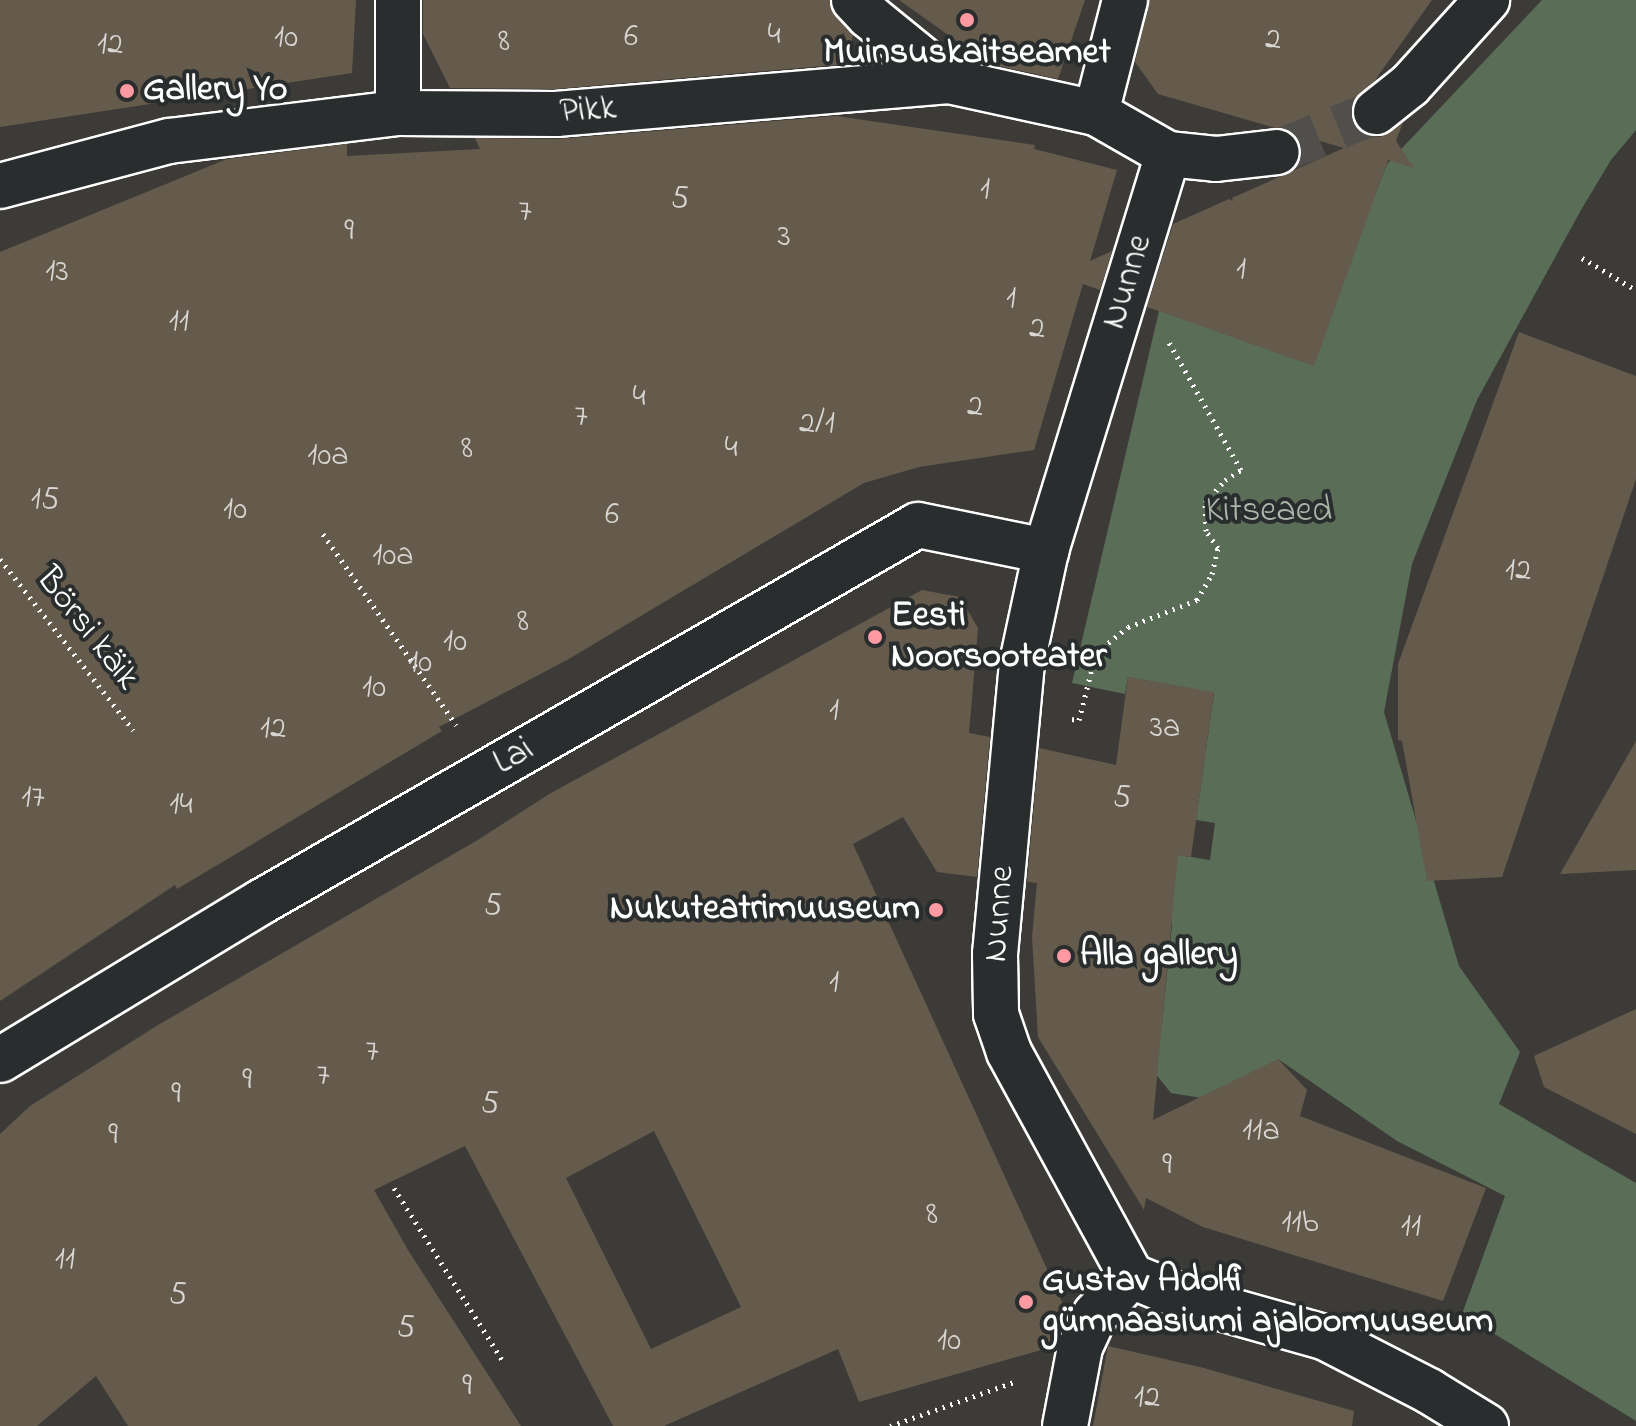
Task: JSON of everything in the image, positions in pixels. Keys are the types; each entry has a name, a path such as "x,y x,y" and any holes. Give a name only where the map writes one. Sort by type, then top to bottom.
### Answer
{"street":[{"path":"398,0 398,113"},
{"path":"854,0 869,16 949,81"},
{"path":"1096,113 1125,0"},
{"path":"1376,112 1410,85 1487,0"},
{"name":"Pikk","path":"0,186 169,141 398,113 556,114 949,81 1096,113 1168,154"},
{"path":"1168,154 1216,159 1277,152"},
{"name":"Nunne","path":"1131,1276 1009,1052 996,1014 995,954 1014,721 1022,663 1046,551 1168,154"},
{"name":"Lai","path":"0,1060 261,902 918,525 1046,551"},
{"path":"1065,1426 1072,1375 1080,1347 1095,1315 1131,1276 1185,1298 1324,1337 1429,1391 1486,1426"}],"path":[{"path":"1582,258 1636,290"},
{"path":"1087,683 1096,653 1128,627 1197,600 1212,574 1218,548 1206,531 1205,503 1225,480 1241,470 1167,337"},
{"path":"323,534 486,773"},
{"name":"Börsi käik","path":"0,559 133,730"},
{"path":"394,1188 503,1361"},
{"path":"890,1426 1039,1373 1072,1375"}],"green space":[{"name":"Kitseaed","path":"1542,0 1636,0 1636,130 1611,160 1581,210 1477,400 1412,564 1384,712 1459,966 1520,1052 1499,1104 1636,1183 1636,1421 1462,1314 1505,1196 1397,1141 1278,1059 1232,1103 1171,1093 1138,1052 1162,1023 1172,925 1153,851 1210,860 1215,823 1196,820 1214,693 1128,677 1125,694 1072,683 1159,311 1342,279 1387,164"}],"building":[{"path":"0,0 356,0 352,73 0,127"},
{"path":"423,0 830,0 835,16 853,35 847,64 555,89 450,88 423,34"},
{"path":"899,0 1085,0 1058,79 989,64"},
{"path":"1149,0 1432,0 1373,83 1353,104 1351,116 1356,127 1368,135 1380,137 1403,122 1396,141 1414,168 1388,160 1314,366 1147,307 1173,224 1229,199 1233,201 1232,198 1344,148 1158,94 1135,62"},
{"path":"836,116 1035,145 1034,149 1117,170 1090,261 1112,251 1100,290 1083,284 1034,450 919,467 864,483 567,660 439,727 442,731 177,889 175,885 0,1001 0,252 227,159 347,144 347,156 480,149 475,138 558,139"},
{"path":"1519,332 1636,376 1636,479 1502,877 1427,881 1402,741 1398,740 1398,664"},
{"path":"922,590 960,597 978,628 969,733 990,737 977,877 937,872 903,817 853,844 1068,1315 1055,1346 859,1402 838,1349 664,1426 613,1426 465,1146 374,1190 408,1250 521,1426 128,1426 96,1376 37,1426 0,1426 0,1134 30,1106 158,1025 476,841 551,793","holes":["654,1131 741,1307 651,1349 566,1178"]},
{"path":"1128,677 1214,692 1191,857 1178,855 1153,1120 1278,1059 1307,1090 1300,1116 1486,1188 1443,1301 1203,1227 1146,1198 1144,1210 1038,1037 1032,937 1037,883 1027,882 1039,748 1116,765"},
{"path":"1636,741 1636,870 1560,874"},
{"path":"1636,1009 1636,1134 1544,1087 1534,1056"},
{"path":"1108,1346 1204,1368 1354,1411 1352,1426 1093,1426"}],"tunnel":[{"path":"1277,152 1376,112"}],"place":[{"name":"Muinsuskaitseamet","path":"967,20"},
{"name":"Gallery Yo","path":"127,91"},
{"name":"Eesti Noorsooteater","path":"875,637"},
{"name":"Nukuteatrimuuseum","path":"936,910"},
{"name":"Alla gallery","path":"1064,956"},
{"name":"Gustav Adolfi gümnaasiumi ajaloomuuseum","path":"1026,1302"}]}
